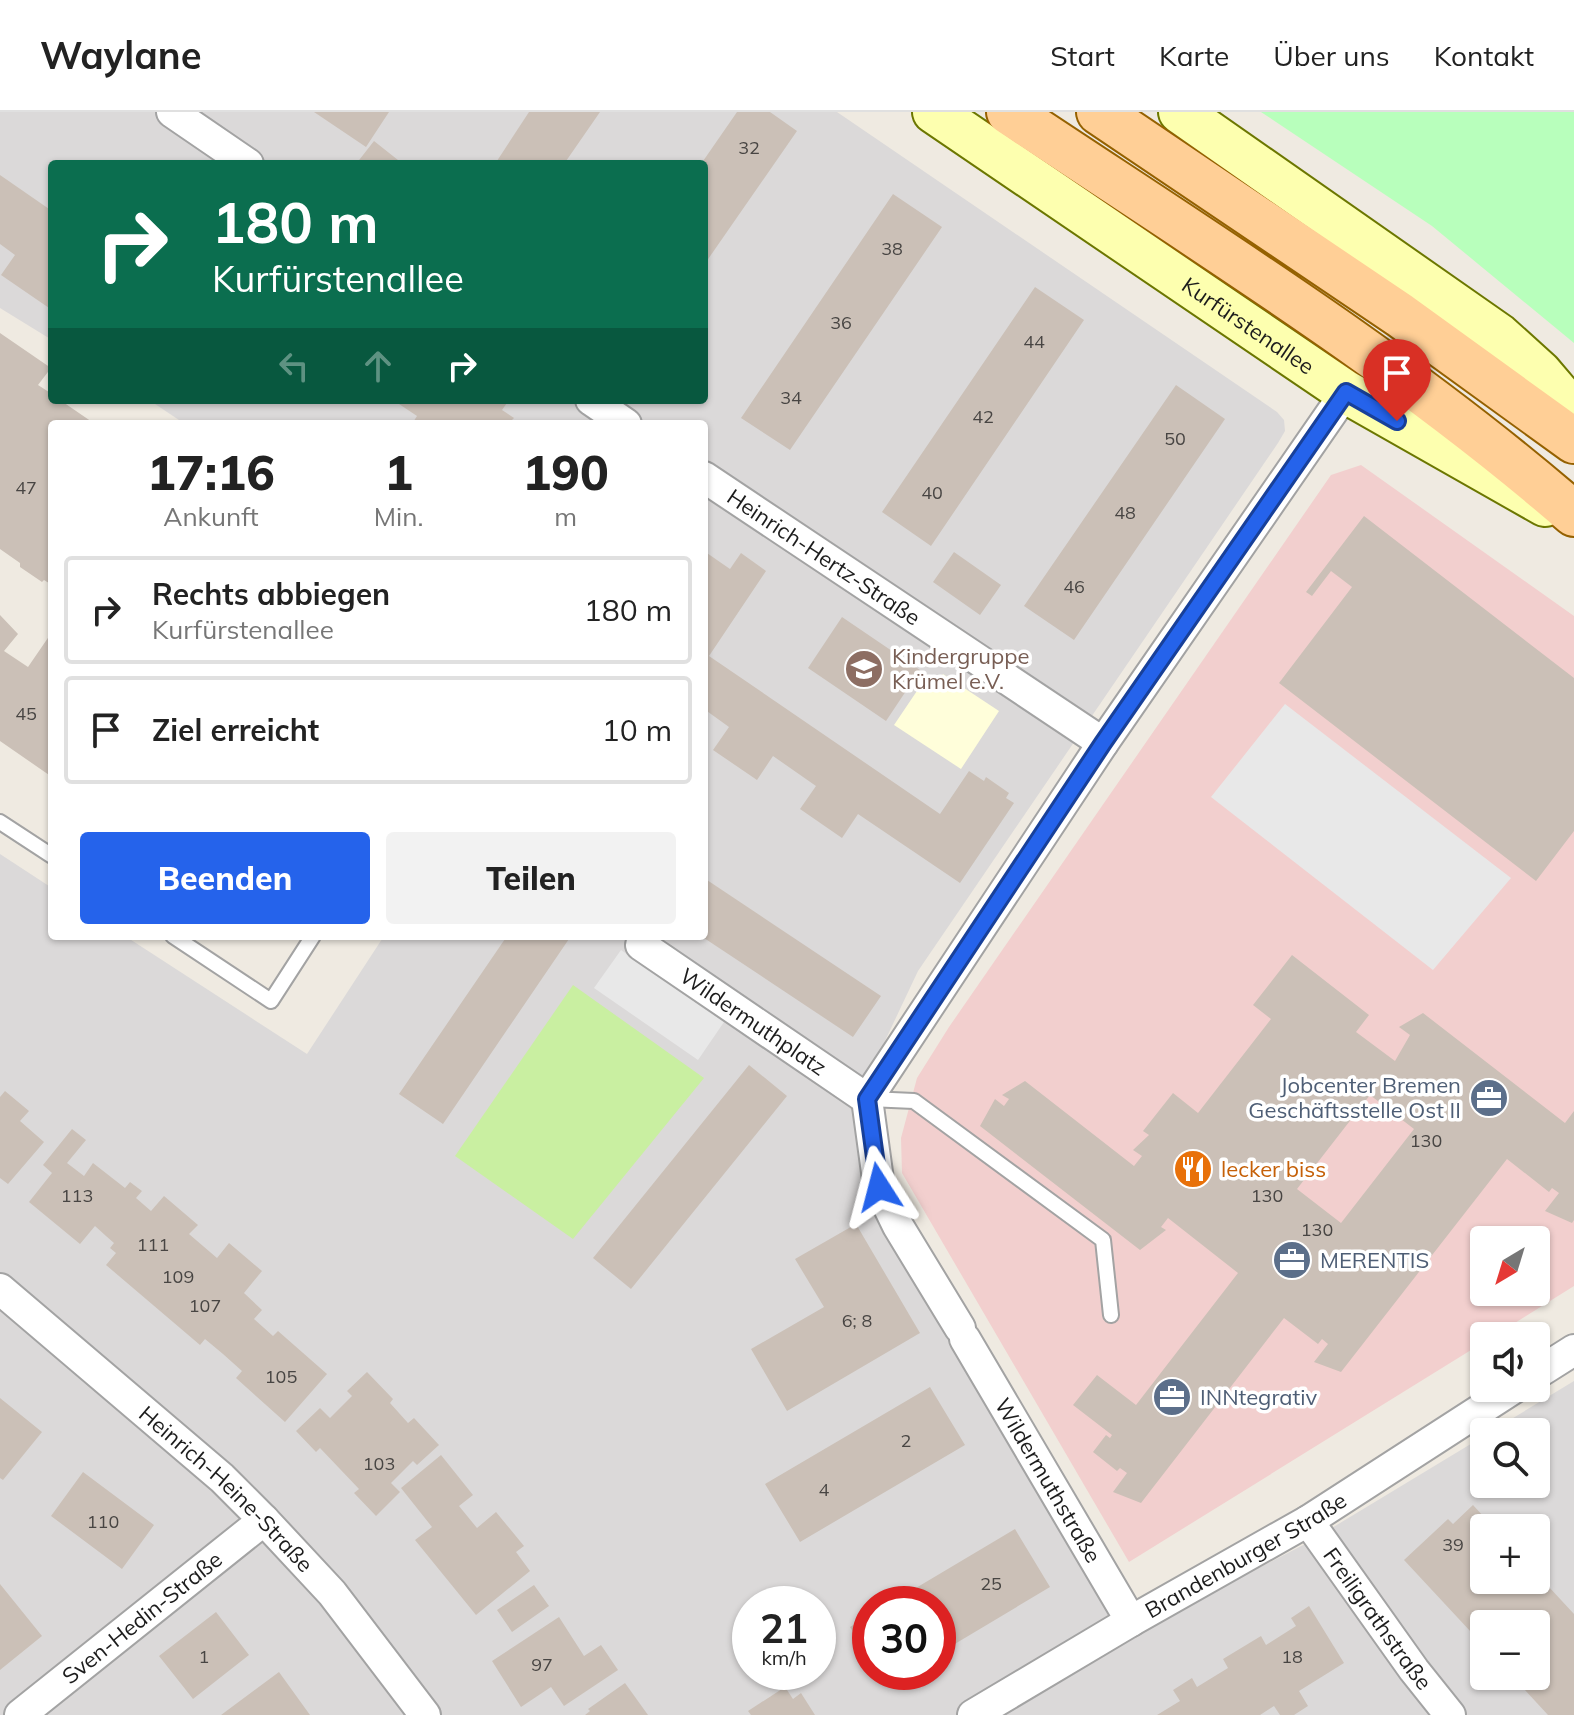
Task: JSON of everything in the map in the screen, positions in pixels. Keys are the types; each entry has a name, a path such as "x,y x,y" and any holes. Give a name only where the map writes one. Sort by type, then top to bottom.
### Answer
{"main road":[{"name":"Kurfürstenallee","path":"934,112 1346,392 1574,521"},
{"name":"Kurfürstenallee","path":"1009,112 1396,374 1512,460 1574,514"},
{"path":"1099,112 1400,315 1574,441"},
{"path":"1180,112 1499,335 1540,372 1574,412"}],"street":[{"path":"172,112 242,160"},
{"path":"867,1099 1103,743 1346,392"},
{"path":"597,404 620,420"},
{"name":"Heinrich-Hertz-Straße","path":"708,480 1103,743"},
{"name":"Wildermuthplatz","path":"641,945 867,1099"},
{"name":"Wildermuthstraße","path":"867,1099 879,1187 898,1226 1131,1621"},
{"name":"Heinrich-Heine-Straße","path":"0,1289 222,1478 264,1520 332,1593 425,1715"},
{"path":"1550,1365 1574,1350"},
{"name":"Brandenburger Straße","path":"973,1715 1308,1521 1492,1402"},
{"name":"Sven-Hedin-Straße","path":"20,1715 264,1520"},
{"name":"Freiligrathstraße","path":"1308,1521 1414,1670 1450,1715"}],"lane":[{"path":"0,822 48,853"},
{"path":"179,940 271,1001 310,940"},
{"path":"867,1099 914,1101 1103,1240 1111,1315"}],"shaded area":[{"path":"0,112 837,112 1277,412 1284,420 1285,431 1278,443 918,971 866,1081 873,1196 1105,1603 1162,1618 1307,1543 1470,1444 1470,1498 1550,1498 1550,1418 1513,1418 1539,1402 1550,1402 1550,1396 1574,1381 1574,1715 0,1715 0,854 48,885 48,940 131,940 307,1054 381,940 708,940 708,420 179,420 155,404 708,404 708,160 48,160 48,338 0,308"},
{"path":"1361,465 1574,616 1574,1286 1550,1301 1550,1226 1470,1226 1470,1306 1542,1306 1516,1322 1470,1322 1470,1351 1129,1562 902,1173 901,1138 917,1078 949,1027 1331,475"},
{"name":"Kindergruppe Krümel e.V.","path":"943,674 999,711 961,769 894,725 923,682 934,688"},
{"path":"1285,704 1511,878 1433,970 1211,797"},
{"path":"621,950 724,1022 698,1060 594,988"}],"green space":[{"path":"1261,112 1574,112 1574,343 1432,226"},
{"path":"573,985 704,1078 573,1239 455,1156"}],"building":[{"path":"314,112 389,112 366,147"},
{"path":"529,112 600,112 567,160 498,160"},
{"path":"737,112 770,112 797,131 708,259 708,160 704,160"},
{"path":"374,141 398,160 359,160"},
{"path":"0,175 48,208 48,307 1,275 15,255 0,244"},
{"path":"893,194 942,227 790,450 741,418"},
{"path":"1035,287 1084,320 931,546 882,512"},
{"path":"0,333 48,366 48,372 38,385 48,391 48,404 66,404 89,420 48,420 48,582 42,582 20,567 20,563 0,549"},
{"path":"1176,385 1225,419 1074,640 1024,606"},
{"path":"399,404 506,404 502,410 514,418 414,420 417,416"},
{"path":"1364,516 1574,678 1574,831 1536,881 1279,683 1352,587 1331,571 1312,596 1306,592"},
{"path":"954,552 1001,585 980,615 933,582"},
{"path":"741,553 766,571 709,656 940,814 969,771 984,781 986,777 1009,793 1006,798 1014,803 960,883 858,814 842,838 800,809 816,786 773,756 757,780 713,750 729,727 708,712 708,554 730,569"},
{"path":"0,615 18,634 4,651 28,667 48,638 48,774 0,741"},
{"name":"Kindergruppe Krümel e.V.","path":"842,617 920,670 886,721 808,668"},
{"path":"708,881 881,996 853,1037 707,940"},
{"path":"504,940 568,940 443,1124 399,1094"},
{"path":"1292,955 1369,1015 1356,1032 1395,1061 1410,1035 1399,1027 1423,1013 1565,1123 1574,1111 1574,1220 1572,1223 1545,1211 1559,1193 1552,1188 1549,1192 1507,1159 1341,1372 1314,1362 1328,1344 1322,1339 1318,1344 1284,1318 1141,1503 1113,1492 1127,1473 1120,1468 1117,1471 1093,1452 1106,1435 1110,1438 1112,1435 1073,1405 1097,1375 1136,1405 1238,1273 1168,1218 1161,1227 1166,1230 1140,1250 980,1126 995,1099 1004,1106 1009,1099 1002,1095 1025,1081 1134,1166 1142,1156 1133,1150 1149,1135 1143,1131 1173,1093 1198,1113 1271,1019 1253,1005","holes":["1370,1095 1414,1129 1341,1223 1297,1189"]},
{"path":"749,1065 787,1096 631,1289 593,1258"},
{"path":"5,1091 29,1111 20,1121 44,1142 8,1184 0,1178 0,1097"},
{"path":"72,1129 86,1140 67,1163 84,1176 93,1163 125,1188 130,1182 142,1191 136,1198 151,1211 164,1196 198,1225 189,1234 217,1258 229,1243 262,1271 244,1293 262,1310 254,1319 273,1336 278,1331 327,1374 285,1422 236,1378 242,1371 223,1354 205,1339 200,1345 106,1265 116,1253 110,1248 114,1243 95,1226 80,1244 29,1202 52,1173 43,1165"},
{"path":"856,1224 920,1333 787,1411 751,1349 824,1307 795,1259"},
{"path":"367,1372 393,1399 390,1403 408,1423 414,1418 439,1445 417,1465 413,1461 391,1483 400,1492 376,1516 354,1493 359,1489 320,1448 316,1452 296,1431 320,1408 330,1418 352,1396 347,1391"},
{"path":"930,1387 965,1445 800,1542 765,1484"},
{"path":"0,1398 42,1432 3,1480 0,1478"},
{"path":"441,1455 473,1495 459,1506 477,1528 496,1512 524,1546 516,1552 530,1571 476,1615 415,1540 432,1527 401,1488"},
{"path":"83,1472 154,1525 122,1569 51,1516"},
{"path":"1473,1505 1481,1514 1470,1514 1470,1594 1550,1594 1550,1588 1574,1614 1574,1715 1548,1715 1525,1690 1550,1690 1550,1610 1470,1610 1470,1631 1404,1560 1448,1519 1453,1524"},
{"path":"1015,1529 1050,1587 956,1643 956,1586 919,1586"},
{"path":"0,1584 42,1636 0,1670"},
{"path":"534,1585 549,1606 512,1632 497,1610"},
{"path":"1309,1606 1344,1663 1299,1691 1308,1706 1294,1715 1280,1715 1274,1706 1260,1715 1157,1715 1180,1701 1173,1690 1192,1678 1197,1687 1228,1668 1223,1659 1261,1636 1266,1645 1296,1626 1291,1618"},
{"path":"216,1612 249,1655 193,1699 159,1656"},
{"path":"559,1617 584,1656 601,1645 618,1670 564,1706 551,1687 521,1707 492,1661"},
{"path":"279,1672 310,1715 221,1715"},
{"path":"625,1683 648,1715 585,1715 590,1711 588,1709"},
{"path":"780,1690 787,1690 793,1699 801,1693 815,1715 751,1715 748,1711"}],"place":[{"name":"Kindergruppe Krümel e.V.","path":"864,669"},
{"name":"Jobcenter Bremen Geschäftsstelle Ost II","path":"1489,1098"},
{"name":"lecker biss","path":"1193,1169"},
{"name":"MERENTIS","path":"1292,1260"},
{"name":"INNtegrativ","path":"1172,1397"}],"route":[{"path":"879,1187 867,1099 1103,743 1346,392 1397,421"}]}
